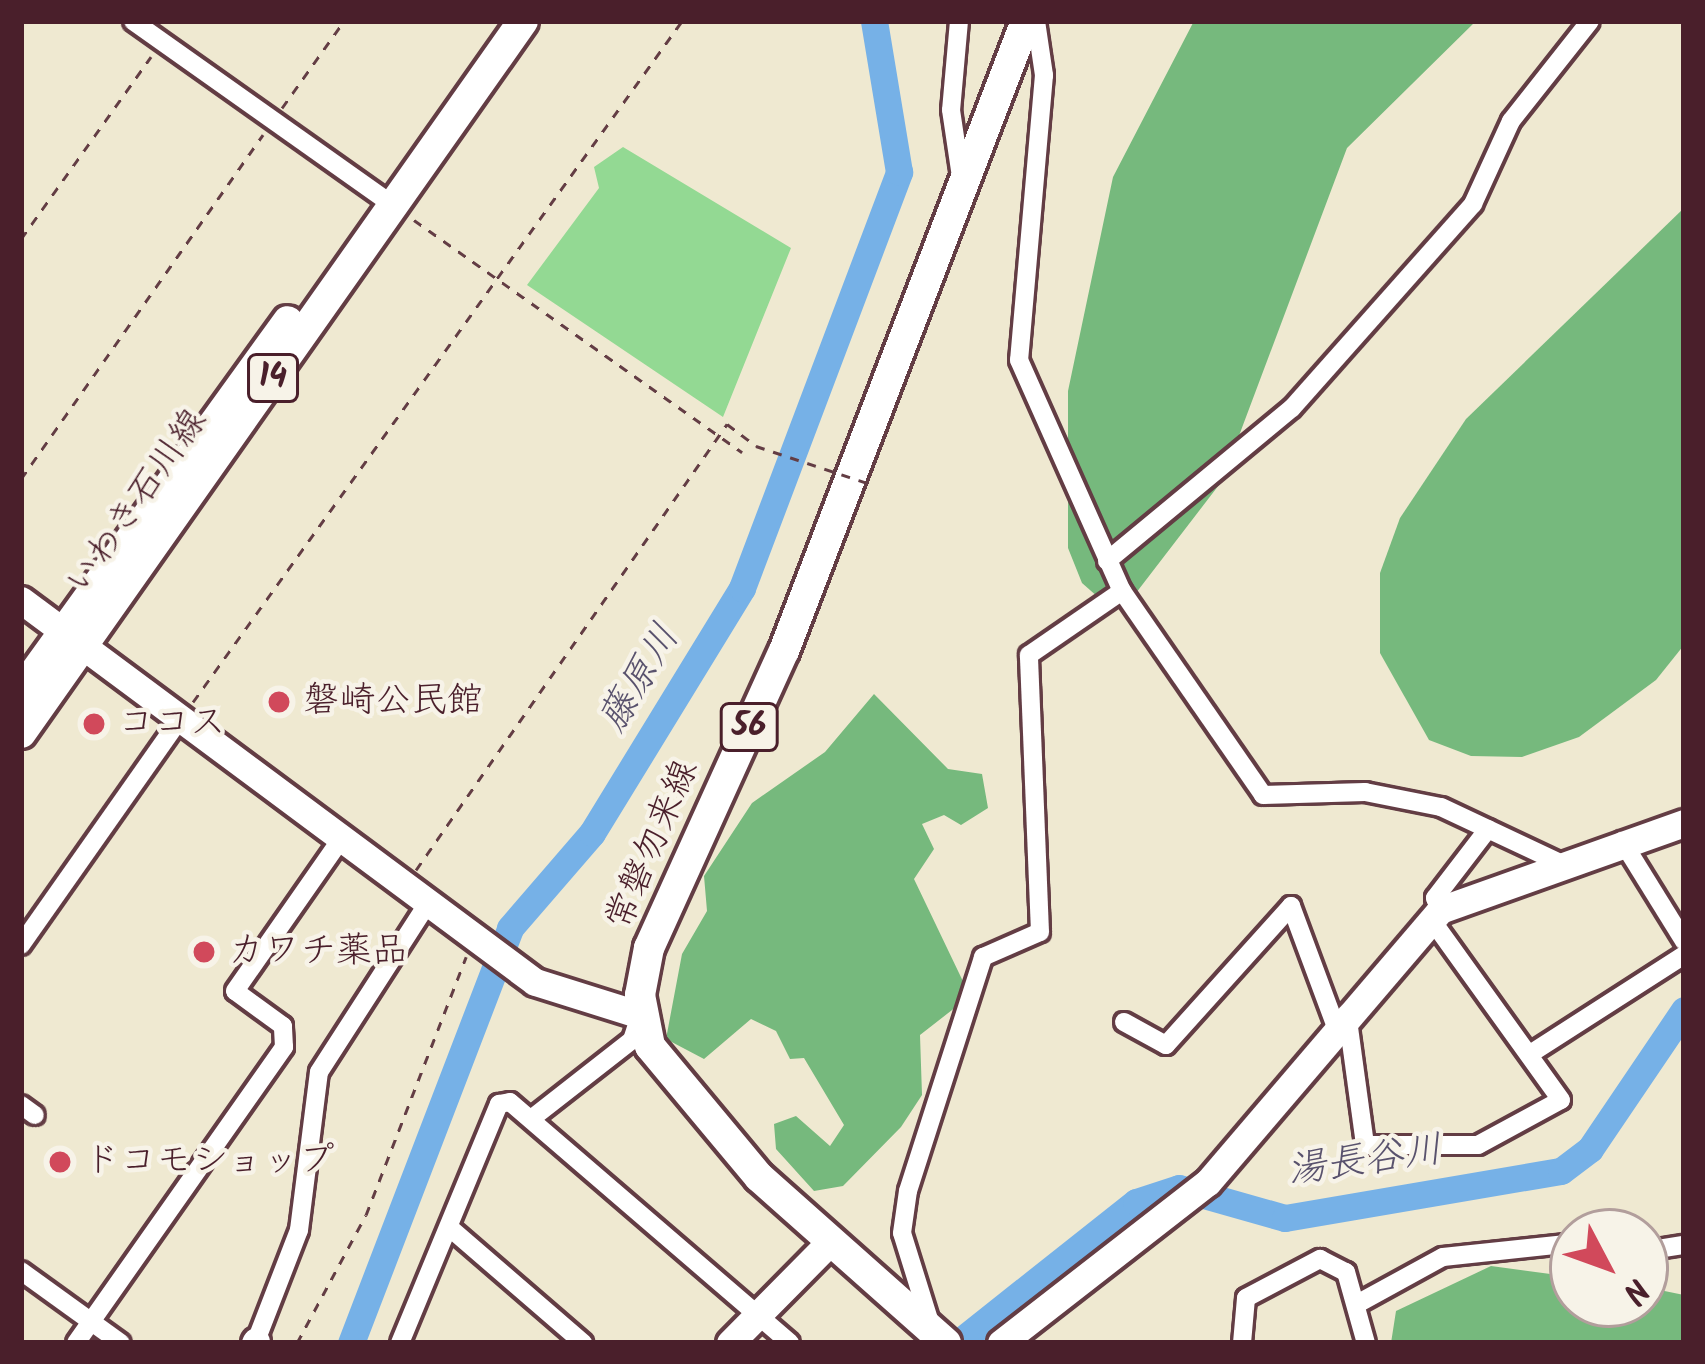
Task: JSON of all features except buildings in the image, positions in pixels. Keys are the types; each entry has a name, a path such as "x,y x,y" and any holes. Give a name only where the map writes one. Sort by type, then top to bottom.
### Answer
{"main road":[{"name":"いわき石川線","path":"386,200 499,21"},
{"name":"いわき石川線","path":"21,733 73,638 386,200 523,21"},
{"name":"常磐勿来線","path":"640,1015 649,948 784,650 1026,21"},
{"name":"いわき石川線","path":"21,691 73,638"},
{"path":"640,1015 658,1059 830,1242 940,1337"}],"street":[{"path":"133,21 386,200"},
{"path":"959,21 951,110 962,190"},
{"path":"1036,21 1044,75 1019,360 1122,591 1263,795 1365,792 1487,829 1558,862"},
{"path":"1107,561 1292,408 1473,204 1510,121 1590,21"},
{"path":"940,1337 902,1233 908,1191 978,967 1040,932 1029,655 1122,591"},
{"path":"21,600 535,982 640,1015 632,1040 531,1119"},
{"path":"21,945 182,716"},
{"path":"1001,1343 1198,1191 1435,914 1558,862 1684,823"},
{"path":"1124,1022 1166,1045 1291,906 1342,1020 1364,1144 1505,1138 1561,1100 1435,914 1435,898 1487,829"},
{"path":"76,1343 284,1047 284,1025 235,991 343,836"},
{"path":"1622,842 1684,941"},
{"path":"256,1342 299,1230 319,1072 429,901"},
{"path":"1530,1054 1684,955"},
{"path":"400,1343 499,1104 531,1119 790,1343"},
{"path":"450,1228 583,1343"},
{"path":"730,1343 830,1242"},
{"path":"1357,1304 1443,1257 1549,1246"},
{"path":"1242,1343 1246,1298 1319,1259 1346,1272 1366,1343"},
{"path":"21,1271 122,1343"}],"path":[{"path":"21,479 344,21"},
{"path":"182,716 682,21"},
{"path":"21,239 161,42"},
{"path":"386,200 742,452"},
{"path":"406,883 727,424 867,483"},
{"path":"297,1343 366,1215 473,935"}],"green space":[{"path":"1194,21 1476,21 1347,148 1222,481 1126,606 1107,605 1082,583 1068,548 1068,391 1113,177"},
{"path":"623,147 791,248 723,417 527,285 599,188 594,167"},
{"path":"1684,208 1684,645 1656,680 1579,737 1522,757 1471,756 1429,740 1380,653 1380,573 1400,518 1466,419"},
{"path":"874,694 948,769 982,774 988,808 961,825 944,815 922,824 934,849 914,879 970,996 920,1035 922,1095 901,1127 843,1186 814,1191 776,1149 774,1124 796,1116 830,1146 844,1125 804,1058 790,1059 776,1031 751,1019 704,1059 666,1039 682,954 707,911 704,876 752,803 825,752"},
{"path":"1491,1266 1549,1274 1549,1328 1669,1328 1669,1292 1684,1295 1684,1343 1391,1343 1396,1311"}],"waterway":[{"name":"藤原川","path":"351,1343 510,928 592,833 742,588 899,172 874,21"},
{"name":"湯長谷川","path":"958,1343 1136,1202 1179,1188 1285,1218 1561,1171 1590,1149 1684,1010"}],"place":[{"name":"磐崎公民館","path":"279,702"},
{"name":"ココス","path":"94,724"},
{"name":"カワチ薬品","path":"204,952"},
{"name":"ドコモショップ","path":"60,1162"}]}
